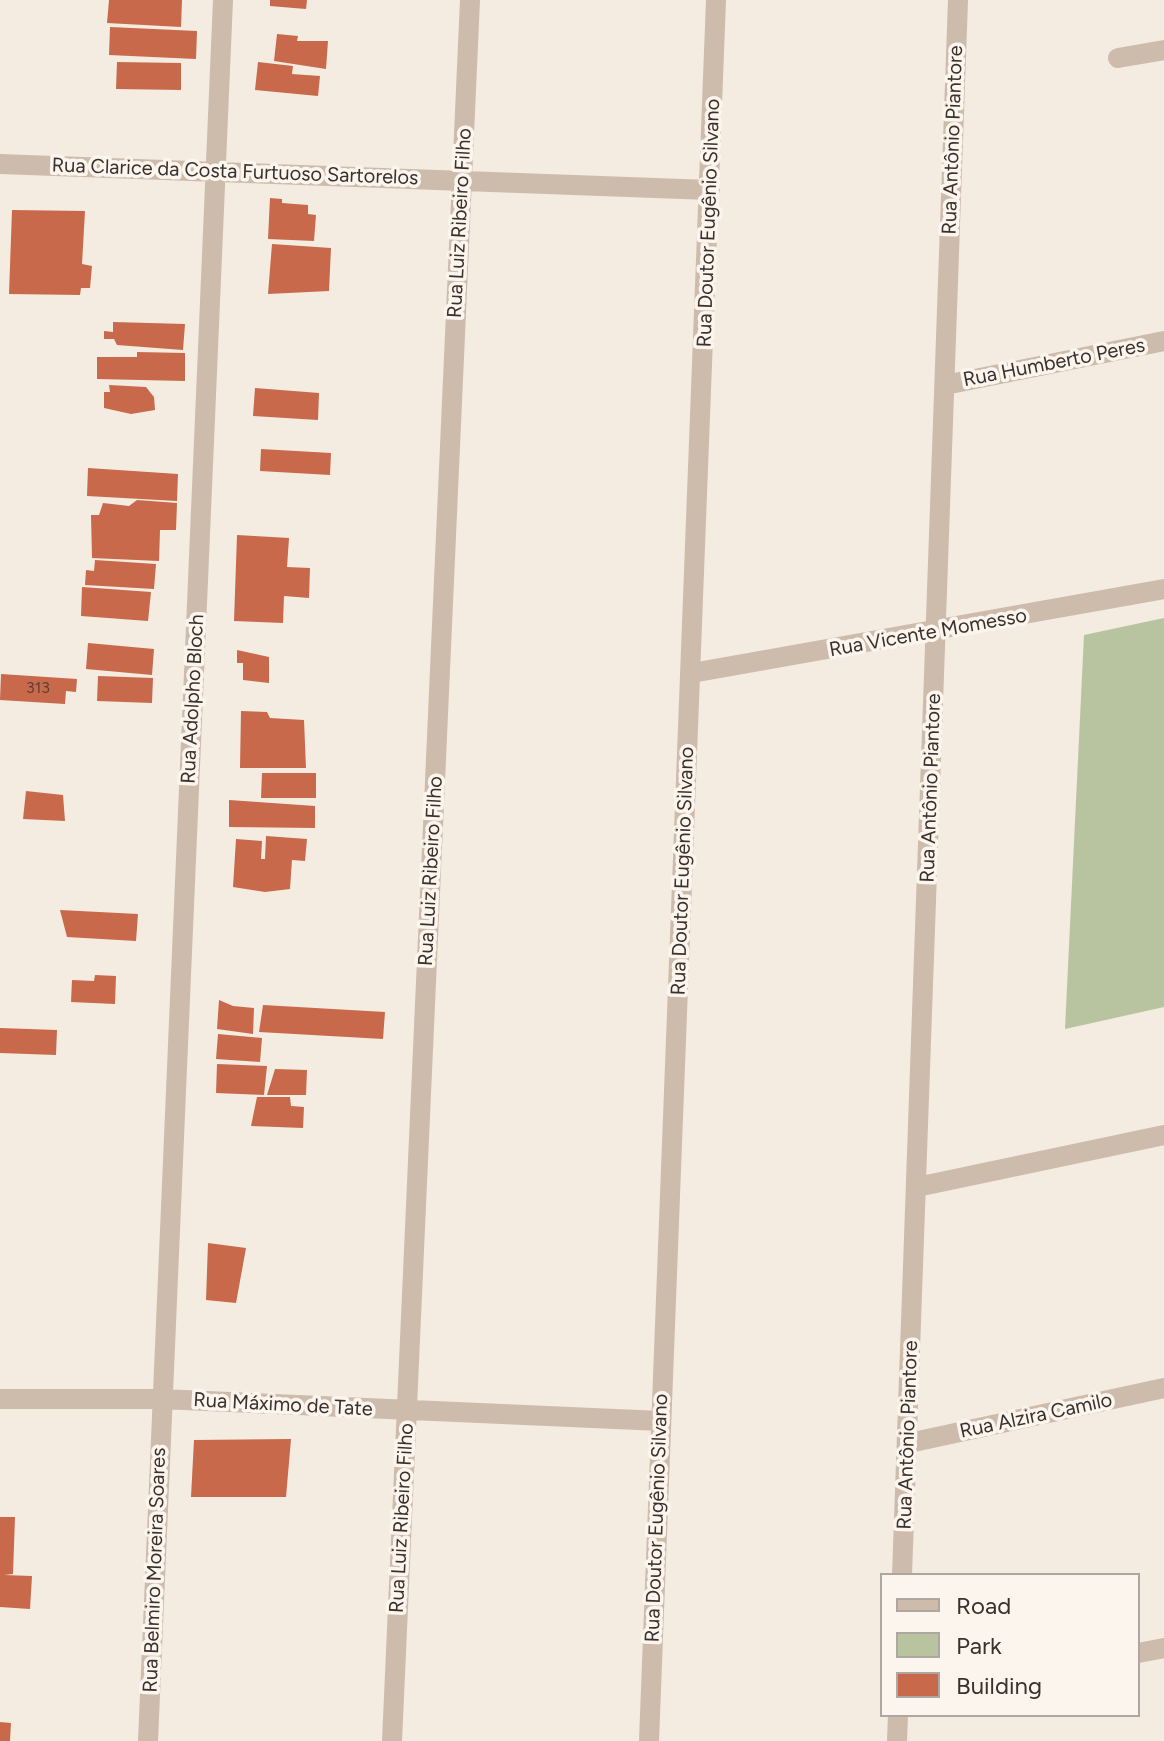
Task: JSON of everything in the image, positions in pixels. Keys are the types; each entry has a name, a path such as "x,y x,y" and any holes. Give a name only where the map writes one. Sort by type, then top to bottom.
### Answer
{"street":[{"name":"Rua Adolpho Bloch","path":"161,1399 223,0"},
{"name":"Rua Luiz Ribeiro Filho","path":"392,1741 470,0"},
{"name":"Rua Doutor Eugênio Silvano","path":"649,1741 716,0"},
{"name":"Rua Antônio Piantore","path":"902,1573 958,0"},
{"path":"1118,58 1164,50"},
{"name":"Rua Clarice da Costa Furtuoso Sartorelos","path":"0,164 710,190"},
{"name":"Rua Humberto Peres","path":"945,385 1164,341"},
{"name":"Rua Vicente Momesso","path":"692,673 1164,589"},
{"path":"917,1187 1164,1135"},
{"name":"Rua Alzira Camilo","path":"909,1443 1164,1388"},
{"name":"Rua Máximo de Tate","path":"0,1399 161,1399 661,1421"},
{"name":"Rua Belmiro Moreira Soares","path":"148,1741 161,1399"},
{"path":"1140,1653 1164,1648"},
{"path":"897,1741 898,1717"}],"green space":[{"path":"1164,618 1164,1007 1065,1029 1084,635"}],"building":[{"path":"109,0 182,0 181,27 107,23"},
{"path":"270,0 307,0 306,9 270,6"},
{"path":"110,27 197,31 196,59 109,55"},
{"path":"277,34 298,36 297,41 328,41 326,69 274,61"},
{"path":"117,62 181,63 181,90 116,89"},
{"path":"258,62 293,66 292,74 320,76 318,96 255,90"},
{"path":"270,198 282,199 282,203 308,205 308,214 316,215 314,241 268,239"},
{"path":"12,210 85,211 82,264 92,266 90,288 81,288 80,295 9,294"},
{"path":"272,244 331,248 329,291 268,294"},
{"path":"113,322 185,324 183,350 117,345 114,339 104,339 104,331 113,332"},
{"path":"137,352 185,353 185,381 97,379 97,357 137,357"},
{"path":"109,385 146,387 154,397 155,410 131,414 104,408 104,392 110,392"},
{"path":"255,388 319,393 318,420 253,416"},
{"path":"261,449 331,453 330,475 260,471"},
{"path":"88,468 178,474 177,501 87,496"},
{"path":"137,500 177,503 176,530 160,530 159,561 92,558 91,515 99,515 103,503 129,506"},
{"path":"237,535 289,538 287,567 310,568 309,598 284,596 283,623 234,621"},
{"path":"95,560 156,564 154,589 85,585 86,570 94,571"},
{"path":"82,587 151,592 148,621 81,616"},
{"path":"88,643 154,649 152,675 86,669"},
{"path":"237,650 269,657 269,683 243,680 243,663 237,663"},
{"path":"1,674 77,679 76,692 66,691 65,704 0,700"},
{"path":"98,676 153,678 152,703 97,701"},
{"path":"241,711 267,712 270,718 304,720 306,768 240,768"},
{"path":"262,773 316,773 316,798 261,798"},
{"path":"26,791 63,795 65,821 23,819"},
{"path":"229,800 315,806 315,828 229,827"},
{"path":"266,836 307,839 305,861 292,860 290,889 265,892 233,887 236,839 262,841 261,859 265,859"},
{"path":"60,910 138,914 136,941 67,937"},
{"path":"95,975 116,976 115,1004 71,1002 72,980 94,981"},
{"path":"219,1000 233,1006 254,1008 253,1034 217,1029"},
{"path":"263,1005 385,1012 383,1039 259,1032"},
{"path":"0,1028 57,1030 56,1055 0,1053"},
{"path":"218,1034 262,1038 260,1062 216,1059"},
{"path":"217,1064 267,1066 264,1095 216,1093"},
{"path":"275,1069 307,1070 306,1095 267,1095"},
{"path":"257,1097 290,1097 291,1106 304,1107 303,1128 251,1126"},
{"path":"208,1243 246,1248 236,1303 206,1300"},
{"path":"291,1439 286,1497 191,1497 194,1440"},
{"path":"0,1517 15,1517 13,1574 4,1575 32,1576 30,1609 0,1607"},
{"path":"0,1722 11,1723 10,1741 0,1741"}]}
